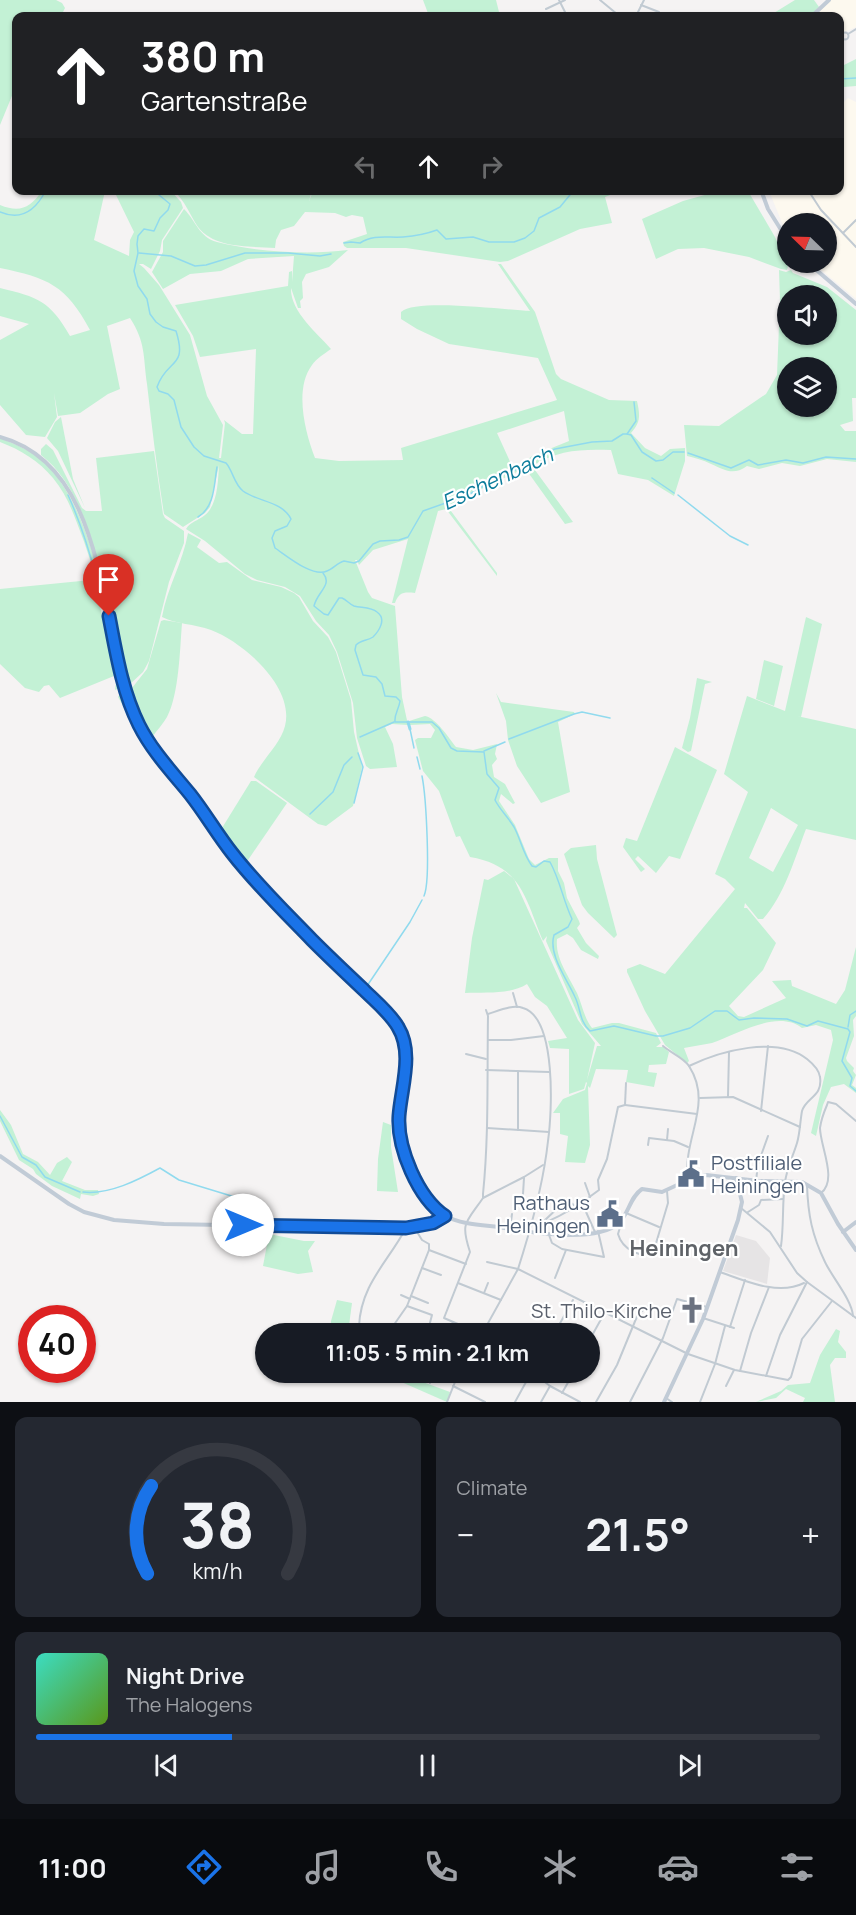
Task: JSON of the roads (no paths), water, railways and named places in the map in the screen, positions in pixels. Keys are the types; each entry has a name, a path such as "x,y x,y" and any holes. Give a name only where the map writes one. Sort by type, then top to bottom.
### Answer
{"main road":[{"path":"816,12 829,0"},
{"path":"763,195 777,223"},
{"path":"820,273 855,302"},
{"path":"0,437 23,445 48,464 58,473 72,496 100,574 125,689 149,742 238,861 397,1025 405,1048 399,1127 405,1154 416,1181 434,1208 445,1216 466,1222 530,1232 549,1234 597,1232 612,1228 620,1221 635,1195 642,1189 667,1191 688,1180 712,1174 756,1180 807,1183 822,1193 856,1251"},
{"path":"0,1156 69,1204 84,1212 114,1220 164,1224 406,1228 433,1223 445,1216"},
{"path":"665,1400 703,1318 741,1208 741,1195 736,1178"},
{"path":"843,1232 856,1222"}],"street":[{"path":"546,9 566,0"},
{"path":"600,0 613,12"},
{"path":"638,12 644,0"},
{"path":"641,5 659,12"},
{"path":"848,34 856,29"},
{"path":"811,195 821,210 856,247"},
{"path":"843,233 856,220"},
{"path":"513,993 518,1007"},
{"path":"488,1014 518,1007 524,1008 534,1016 544,1036 549,1072 549,1132 530,1232 518,1269 488,1323"},
{"path":"483,1198 487,1128 488,1014 486,1010"},
{"path":"488,1040 544,1036"},
{"path":"663,1046 689,1066 700,1098 686,1165 688,1180"},
{"path":"689,1066 729,1052 768,1046 782,1047 799,1053 819,1073 820,1088 816,1095 805,1104 801,1127 785,1181 781,1246"},
{"path":"762,1111 768,1046"},
{"path":"728,1096 729,1052"},
{"path":"466,1054 486,1059"},
{"path":"486,1070 549,1072"},
{"path":"518,1071 518,1130"},
{"path":"625,1105 626,1083"},
{"path":"700,1098 728,1096 801,1127"},
{"path":"822,1193 827,1183 826,1158 820,1130 827,1105 831,1102 836,1104 856,1121"},
{"path":"531,1225 543,1222 582,1203 598,1190 598,1180 607,1159 618,1107 625,1105 698,1114"},
{"path":"487,1128 549,1132"},
{"path":"667,1140 668,1129"},
{"path":"648,1145 650,1133"},
{"path":"756,1180 758,1164 768,1136"},
{"path":"650,1138 667,1140 689,1147"},
{"path":"453,1322 444,1318 470,1252 464,1237 466,1222 483,1198 544,1164"},
{"path":"524,1177 524,1194"},
{"path":"585,1183 590,1197"},
{"path":"807,1183 812,1232 854,1317"},
{"path":"620,1221 618,1234 623,1245 645,1255 654,1250 668,1203 667,1191"},
{"path":"748,1212 759,1205 761,1200 783,1199"},
{"path":"543,1222 562,1204 570,1202 575,1206"},
{"path":"549,1234 550,1240 556,1247 604,1257 597,1232 582,1203"},
{"path":"741,1208 771,1232 797,1272 807,1282 854,1317"},
{"path":"626,1213 661,1227"},
{"path":"510,1229 512,1214"},
{"path":"395,1323 407,1306 429,1250 429,1244 422,1240 414,1227"},
{"path":"360,1323 369,1287 406,1228"},
{"path":"429,1250 465,1264"},
{"path":"555,1278 566,1250"},
{"path":"487,1262 518,1269 688,1354 715,1365 766,1377 790,1379 802,1339 832,1301"},
{"path":"422,1268 441,1275"},
{"path":"720,1272 769,1287 794,1287 807,1282"},
{"path":"703,1318 732,1328 745,1280"},
{"path":"766,1377 781,1334 807,1282"},
{"path":"458,1283 501,1300"},
{"path":"484,1293 488,1283"},
{"path":"740,1371 751,1333 769,1287"},
{"path":"401,1295 428,1302"},
{"path":"560,1323 574,1299"},
{"path":"630,1402 661,1341 677,1299 707,1307"},
{"path":"407,1306 432,1315 430,1323"},
{"path":"596,1402 617,1365 638,1314 649,1306"},
{"path":"845,1310 850,1306"},
{"path":"599,1323 604,1314"},
{"path":"700,1402 715,1365 725,1326"},
{"path":"726,1386 735,1370"},
{"path":"447,1402 454,1383"},
{"path":"515,1402 526,1383"},
{"path":"546,1383 580,1402"},
{"path":"562,1393 568,1383"},
{"path":"453,1386 483,1402"},
{"path":"541,1402 550,1386"},
{"path":"570,1402 572,1398"},
{"path":"665,1400 672,1402"}],"waterway":[{"path":"844,79 856,78"},
{"path":"0,212 15,215 27,212 43,195"},
{"path":"159,195 170,204 154,231 144,229 138,236 138,253 134,271 138,286 147,299 150,314 163,327 176,331 179,343 178,358 166,371 157,387 159,391 168,394 174,400 181,427 194,447 204,456 226,463 243,491 276,505 287,513 291,519 287,526 275,531 272,538 275,548 308,569 321,572 344,561 354,563 359,561 373,544 408,537 423,511 468,495 502,475 523,467 535,457 555,449 612,441 627,434 631,435 642,452 656,461 663,460 673,452 684,452"},
{"path":"344,243 360,243 376,237 412,236 437,230 446,239 473,237 489,242 514,242 534,231 539,218 560,207 570,195"},
{"path":"139,253 171,256 195,266 206,265 245,253 320,256 331,254"},
{"path":"627,434 636,421 634,402"},
{"name":"Eschenbach","path":"688,453 731,468 749,460 758,465 786,460 803,463 826,457 856,459"},
{"path":"198,517 204,513 211,501 217,467"},
{"path":"652,478 674,493"},
{"path":"68,495 93,564 119,682"},
{"path":"678,495 730,536 748,545"},
{"path":"323,573 326,577 325,585 314,606 324,614 328,615 339,598 342,598 354,606 372,609 380,615 382,621 378,632 373,637 358,643 355,650 363,675 376,677 382,684 385,696 396,697 400,701 395,722 432,722 439,728 451,748 457,751 484,752 487,774 499,788 495,800 514,827 529,861 532,866 536,867 544,861 550,862 572,919 568,927 554,935 554,951 559,967 577,1001 584,1023 590,1031 614,1026 663,1036 690,1028 715,1011 727,1011 739,1020 787,1019 807,1026 818,1021 848,1029 850,1032 842,1061 852,1078 850,1086 856,1091"},
{"path":"116,641 122,666"},
{"path":"509,739 582,712 610,718"},
{"path":"360,737 394,722"},
{"path":"408,722 410,729"},
{"path":"410,729 414,748"},
{"path":"484,751 505,742"},
{"path":"354,803 363,767 358,753"},
{"path":"310,814 333,792 344,765 352,757"},
{"path":"417,757 420,769"},
{"path":"422,776 427,856 424,896"},
{"path":"367,986 422,900"},
{"path":"848,1027 850,1015 856,1011"},
{"path":"0,1116 22,1157 36,1165 45,1177 80,1192"},
{"path":"83,1192 113,1189 160,1168 179,1180 238,1198 270,1219"}],"place":[{"name":"Postfiliale Heiningen","path":"691,1174"},
{"name":"Rathaus Heiningen","path":"610,1214"},
{"name":"St. Thilo-Kirche","path":"692,1310"}],"district":[{"name":"Heiningen","path":"684,1248"}]}
